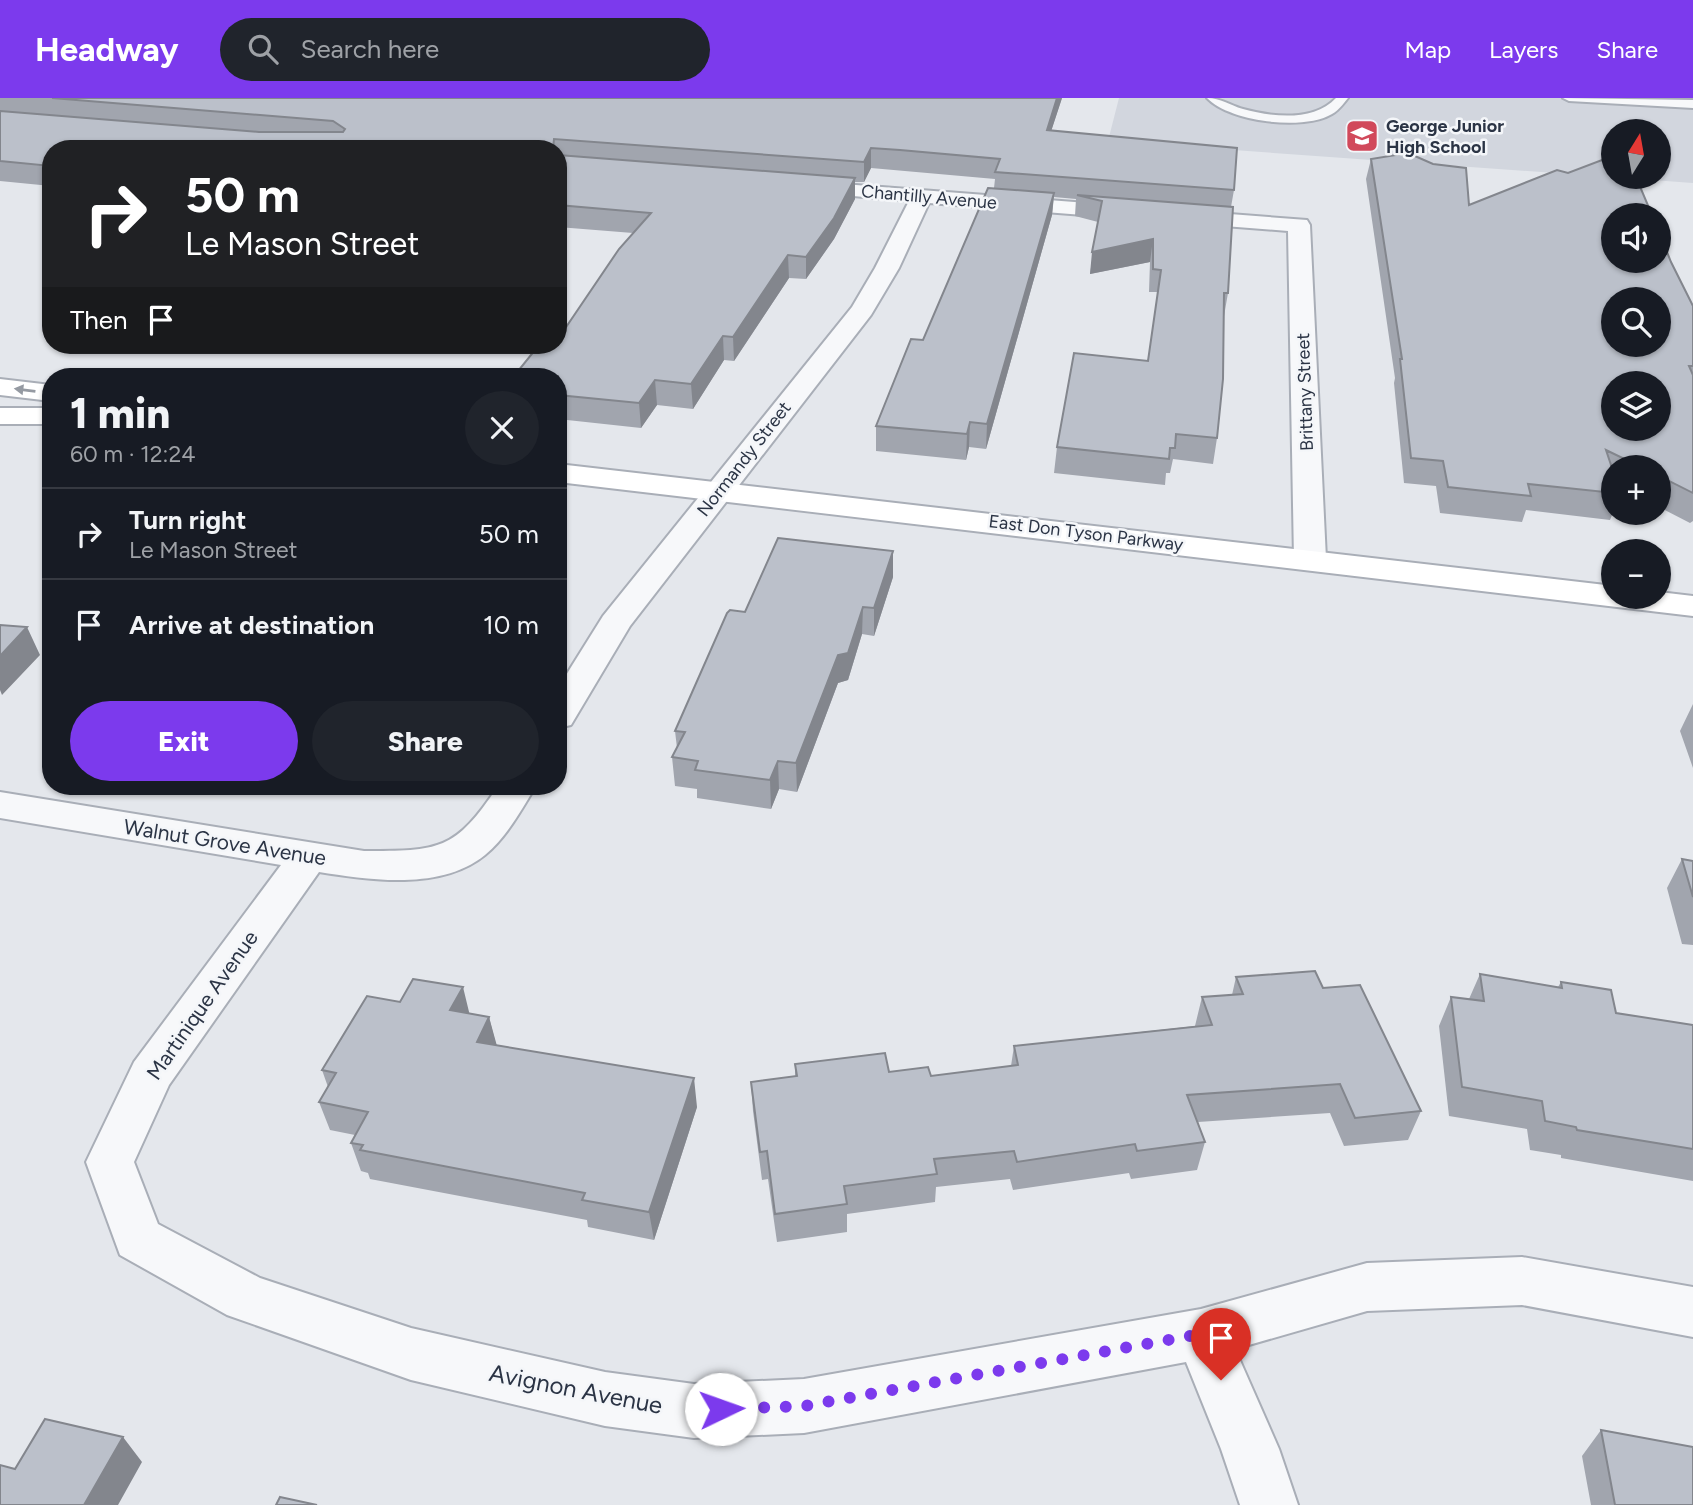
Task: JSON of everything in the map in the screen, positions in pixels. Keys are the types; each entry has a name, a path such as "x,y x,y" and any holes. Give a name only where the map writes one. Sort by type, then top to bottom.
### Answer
{"main road":[{"path":"0,387 42,392"},
{"path":"0,416 42,417"},
{"name":"East Don Tyson Parkway","path":"567,474 1310,559 1601,595"},
{"name":"East Don Tyson Parkway","path":"1671,603 1693,606"}],"street":[{"name":"Chantilly Avenue","path":"787,185 1299,225"},
{"name":"Normandy Street","path":"567,702 615,623 862,310 887,268 922,196"},
{"name":"Brittany Street","path":"1299,225 1310,559"},
{"name":"Walnut Grove Avenue","path":"0,805 364,865 413,866 451,858 478,841 511,795"},
{"name":"Martinique Avenue","path":"110,1162 150,1075 309,856"},
{"name":"Avignon Avenue","path":"110,1162 138,1239 246,1298 411,1354 605,1399 694,1410 804,1406 1201,1334 1367,1287 1522,1281 1693,1312"},
{"path":"1201,1334 1250,1449 1269,1505"}],"lane":[{"path":"1213,98 1221,105 1240,112 1293,118 1325,113 1342,98"},
{"path":"1569,98 1693,104"}],"shaded area":[{"name":"George Junior High School","path":"1119,98 1693,98 1693,183 1671,181 1671,119 1601,119 1601,176 1108,141"}],"building":[{"path":"52,98 1057,98 1047,130 1237,148 1234,190 995,172 1000,159 900,150 871,148 864,162 554,139 42,140 42,165 0,161 0,111 259,132 343,132 345,129 333,121"},
{"path":"1408,153 1433,164 1466,168 1469,205 1557,170 1568,173 1601,160 1601,189 1641,189 1647,203 1601,203 1601,273 1671,273 1671,262 1693,306 1693,366 1689,366 1693,375 1693,493 1671,482 1671,455 1616,455 1606,450 1608,455 1601,455 1601,492 1528,484 1531,496 1448,487 1443,461 1411,458 1402,359 1371,159"},
{"path":"567,156 855,178 834,218 806,257 788,255 733,337 723,336 691,384 655,380 639,403 567,396 567,368 520,368 532,354 567,354 567,326 619,249 651,213 567,206"},
{"path":"988,188 1054,193 987,424 970,422 967,434 876,426 911,339 923,340"},
{"path":"1077,195 1233,207 1228,293 1224,293 1223,379 1217,438 1176,434 1175,448 1170,448 1169,459 1057,447 1074,353 1148,361 1161,270 1153,269 1153,239 1092,252 1102,201"},
{"path":"778,538 893,551 874,608 863,607 848,653 838,655 796,763 778,761 770,780 695,770 698,761 672,757 685,732 675,731 727,613 730,610 745,612"},
{"path":"0,625 27,627 0,656"},
{"path":"1682,859 1693,861 1693,897"},
{"path":"1315,971 1323,988 1360,985 1421,1111 1355,1118 1340,1084 1187,1095 1205,1142 1137,1151 1135,1144 1017,1162 1014,1151 934,1159 937,1174 844,1186 847,1204 775,1214 767,1151 760,1152 751,1082 797,1076 795,1064 885,1053 889,1072 928,1067 931,1076 1018,1065 1014,1046 1212,1025 1202,997 1243,994 1236,977"},
{"path":"1480,974 1562,988 1561,982 1611,990 1616,1013 1693,1025 1693,1149 1577,1130 1576,1127 1545,1121 1542,1101 1462,1087 1451,997 1484,1001"},
{"path":"413,979 463,987 450,1010 489,1017 477,1042 694,1078 649,1212 582,1200 585,1193 360,1150 363,1145 351,1143 368,1112 319,1102 336,1073 322,1070 367,996 400,1002"},
{"path":"45,1419 123,1437 84,1505 0,1505 0,1465 15,1469"},
{"path":"1601,1430 1693,1447 1693,1505 1615,1505"},
{"path":"280,1497 317,1505 276,1505"}],"place":[{"name":"George Junior High School","path":"1362,136"}],"route":[{"path":"721,1409 804,1406 1201,1334 1221,1380"}]}
